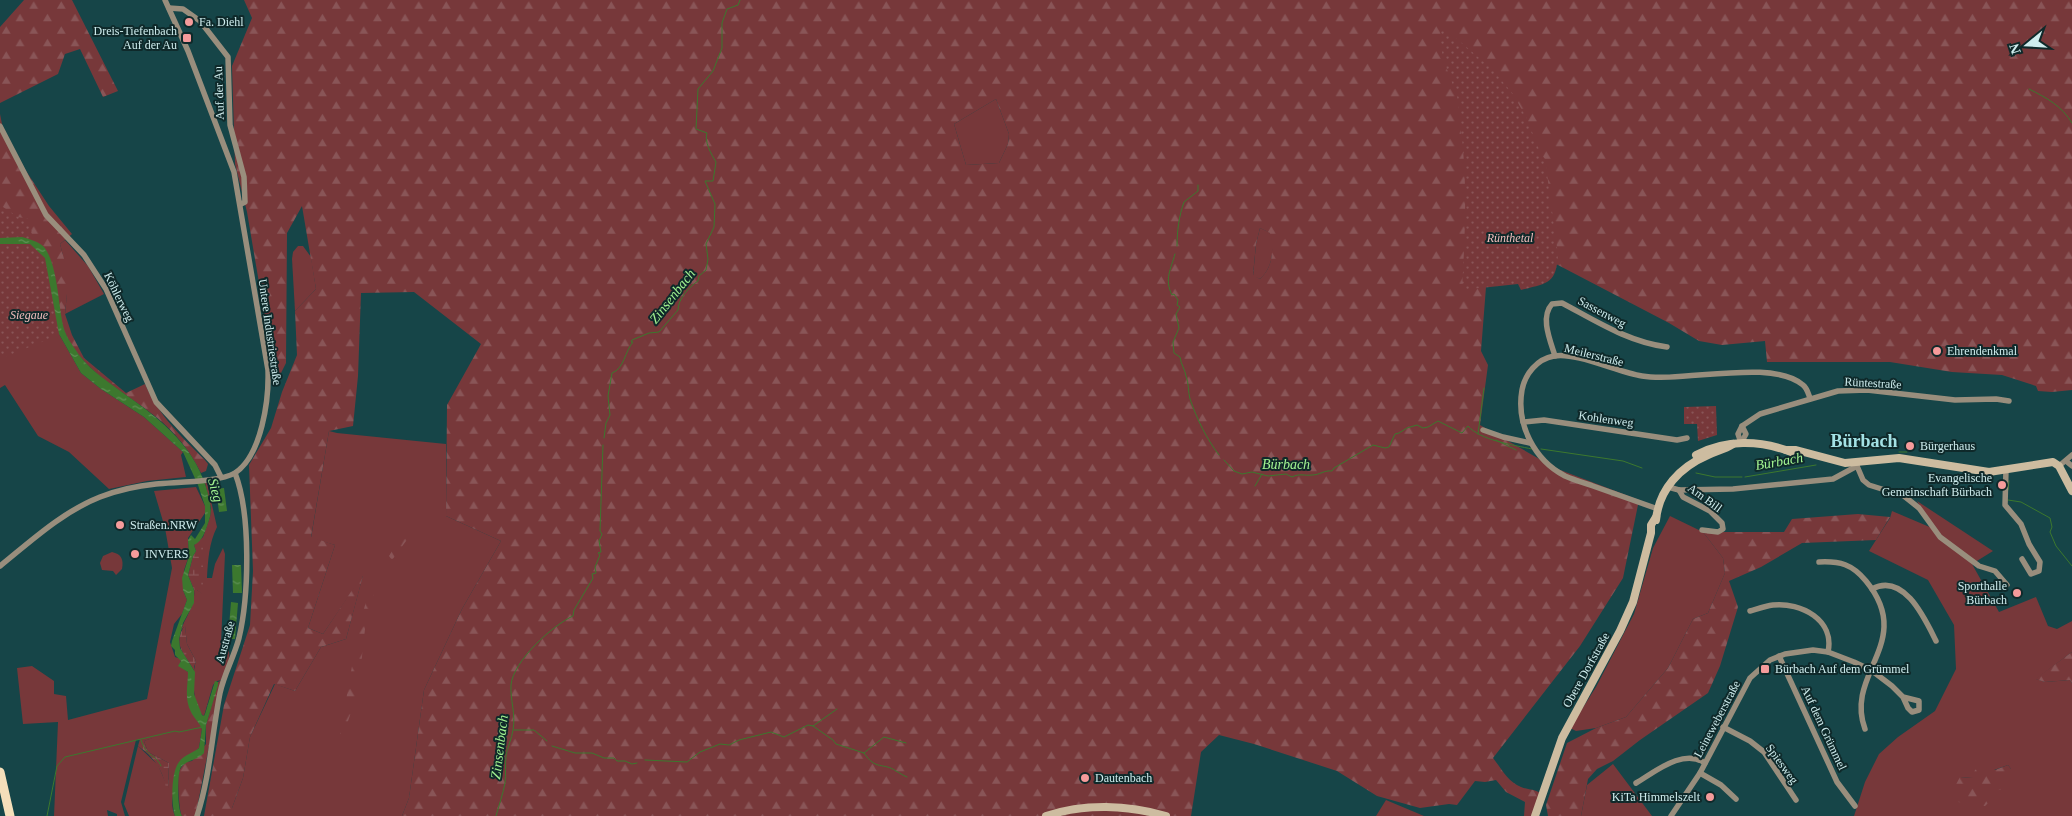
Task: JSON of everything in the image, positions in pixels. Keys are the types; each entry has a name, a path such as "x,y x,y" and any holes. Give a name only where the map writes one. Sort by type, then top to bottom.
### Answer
{"main road":[{"path":"0,772 3,792 10,816"}],"street":[{"name":"Untere Industriestraße","path":"165,0 188,51 234,172 268,370 269,388 259,436 248,457 235,472"},
{"name":"Auf der Au","path":"169,8 183,9 200,21 228,57 230,125 245,188 245,202 241,204"},
{"name":"Köhlerweg","path":"0,126 46,215 84,255 106,289 156,402 212,462 221,477"},
{"name":"Sassenweg","path":"1554,356 1546,323 1547,312 1552,304 1556,302 1562,302 1624,336 1647,344 1667,347"},
{"name":"Meilerstraße","path":"1657,513 1565,476 1546,462 1530,443 1523,422 1521,403 1526,378 1534,366 1554,356 1574,358 1629,374 1657,378 1739,372 1779,375 1803,384 1807,388 1810,398"},
{"name":"Rüntestraße","path":"1741,443 1738,434 1742,426 1760,414 1838,391 1867,390 1955,400 1996,399 2009,401"},
{"name":"Kohlenweg","path":"1523,422 1544,420 1677,440 1687,438"},
{"path":"1484,430 1510,439 1530,443"},
{"name":"Obere Dorfstraße","path":"1534,816 1562,738 1634,602 1651,533 1668,487 1687,466 1691,458 1707,449 1724,444 1756,442 1786,450 1796,450 1827,459 1857,463 1910,459 1984,472 2006,470 2045,462 2062,463"},
{"path":"2062,463 2072,454"},
{"path":"1857,463 1863,480 1869,485 1904,496 1919,508 1940,537 1979,566 1995,570 2007,585"},
{"name":"Obere Dorfstraße","path":"1668,487 1678,490 1733,489 1833,479 1857,463"},
{"path":"2062,463 2072,466"},
{"path":"2062,463 2072,491"},
{"path":"2006,470 2004,505 2021,524 2029,544 2040,562 2039,571 2031,574 2022,559"},
{"path":"0,566 63,516 89,502 130,488 221,477 235,472"},
{"name":"Austraße","path":"197,816 221,690 238,641 246,598 244,508 240,485 235,472"},
{"name":"Am Bill","path":"1678,490 1683,497 1710,511 1722,523 1723,529 1718,532 1702,530"},
{"path":"1819,562 1837,561 1862,576 1872,589 1882,613 1884,636 1861,696 1861,718 1865,729"},
{"path":"1872,589 1879,585 1890,586 1908,596 1916,606 1936,641"},
{"path":"1750,611 1772,605 1792,606 1806,610 1814,615 1827,630 1828,652"},
{"name":"Leineweberstraße","path":"1671,816 1700,773 1750,678 1770,660 1797,651 1828,652 1872,670 1903,698"},
{"name":"Auf dem Grümmel","path":"1779,656 1837,782 1854,806"},
{"name":"Spiesweg","path":"1723,727 1750,741 1764,752 1796,800"},
{"path":"1636,784 1678,760 1699,759 1705,763"},
{"path":"1700,773 1721,784 1736,799"},
{"path":"1046,816 1081,808 1135,809 1166,816"}],"green space":[{"path":"24,0 72,0 118,91 103,97 80,49 65,54 58,74 0,103 0,27"},
{"path":"244,0 2072,0 2072,390 2038,391 2036,386 2002,375 1952,372 1890,362 1767,362 1765,341 1722,345 1699,341 1669,323 1556,264 1486,287 1481,351 1488,365 1480,425 1555,468 1639,500 1623,578 1580,646 1493,758 1516,785 1540,793 1534,816 1524,816 1525,802 1506,792 1496,780 1475,781 1457,805 1449,804 1420,808 1377,796 1337,771 1254,744 1219,735 1201,752 1191,816 402,816 409,798 424,690 462,609 501,541 446,516 447,405 481,344 414,292 361,293 358,376 353,426 329,431 311,537 335,545 308,628 323,634 364,572 346,639 321,647 295,691 274,684 250,737 243,778 232,808 232,816 204,816 224,705 250,625 253,571 249,465 271,428 282,392 297,355 295,311 316,289 302,206 287,233 286,363 276,383 247,212 235,164 232,66 252,18","holes":["996,99 1009,134 1008,144 999,163 966,165 954,124","1260,228 1270,233 1272,246 1270,264 1260,279 1253,275 1256,244"]},
{"name":"Rünthetal","path":"1442,26 1492,69 1513,94 1526,117 1541,154 1545,159 1558,255 1553,277 1538,286 1521,290 1518,284 1462,290 1465,227 1464,164 1458,100 1442,54 1440,35"},
{"path":"996,99 1009,134 1008,144 999,163 966,165 954,124"},
{"path":"0,114 5,139 49,206 72,234 60,244 68,283 65,314 72,335 84,358 126,393 145,384 164,416 208,464 206,471 201,473 192,457 170,429 105,380 82,359 65,333 55,280 0,248"},
{"name":"Siegaue","path":"0,205 18,217 29,219 33,239 46,248 52,260 59,315 66,332 0,359"},
{"path":"1260,228 1271,233 1272,258 1268,269 1260,279 1253,276 1256,244"},
{"path":"65,240 88,266 104,294 65,314 66,279 60,244"},
{"path":"298,246 303,246 311,257 316,289 295,311 292,259 293,252"},
{"path":"0,248 59,334 81,373 101,389 144,417 183,452 181,455 186,477 147,481 109,489 69,452 38,436 5,385 0,388"},
{"path":"1716,406 1717,435 1698,441 1697,424 1684,424 1684,407"},
{"path":"329,431 446,444 446,516 501,541 462,609 424,690 409,798 402,816 232,816 232,808 243,778 250,737 275,684 295,691 321,647 346,639 363,575 323,634 308,628 335,545 311,538"},
{"path":"205,483 207,483 217,527 208,558 207,578 212,578 215,564 223,548 225,554 221,643 228,650 229,659 222,680 217,681 213,685 204,716 200,712 195,699 194,674 196,661 187,644 185,626 181,630 192,606 194,590 203,594 203,537 211,508"},
{"path":"196,487 205,506 205,513 188,538 189,556 184,570 183,590 187,600 182,614 174,624 170,642 175,657 181,659 180,666 188,672 202,729 199,748 185,761 176,775 172,803 175,816 129,816 124,804 138,746 158,765 168,788 169,763 148,752 144,741 152,738 136,740 121,802 125,816 117,816 117,814 107,810 108,816 54,816 58,722 23,724 17,668 32,666 54,681 54,694 66,696 68,720 147,699 172,568 165,528 154,491"},
{"path":"1917,501 1993,551 1972,564 1999,612 2036,597 2048,626 2057,629 2072,621 2072,652 2036,679 2045,682 2070,680 2072,683 2072,816 1854,816 1865,782 1879,754 1898,737 1935,711 1956,669 1954,625 1928,580 1869,551 1890,518 1892,511 1932,528","holes":["2008,765 2011,769 2006,769 1987,793 1988,803 1960,777 1972,778"]},
{"path":"419,514 423,518 392,560 389,556 407,526"},
{"path":"1858,514 1890,517 1876,540 1802,543 1761,567 1729,581 1738,607 1720,666 1708,693 1613,761 1597,769 1588,779 1581,816 1548,816 1546,805 1567,743 1596,728 1626,717 1668,668 1693,619 1708,613 1725,573 1723,558 1703,532 1784,532 1792,519"},
{"path":"1670,516 1703,532 1723,558 1725,573 1708,613 1693,619 1668,668 1626,717 1596,728 1576,731 1570,728 1596,687 1634,614 1653,548"},
{"path":"203,537 203,595 194,590 188,575 196,551 194,545"},
{"path":"112,552 118,554 123,562 122,569 116,575 113,571 102,570 100,563 103,556"},
{"path":"370,586 376,586 366,620 358,692 347,724 343,754 339,756 339,740 358,632"},
{"path":"185,625 187,644 196,661 195,672 181,650 179,638"},
{"path":"2072,652 2072,683 2070,680 2045,682 2035,679"},
{"path":"222,680 196,813 195,816 182,816 178,780 179,772 185,763 192,761 206,744 206,725 218,682"},
{"path":"153,738 144,741 148,752 169,763 168,788 166,788 156,764 138,746 140,739"},
{"path":"1613,764 1652,816 1581,816 1587,785"},
{"path":"2008,765 2011,769 2006,770 2006,788 1988,793 1988,803 1985,806 1966,805 1951,799 1951,794 1960,777 1972,778 1975,770 1982,766 1995,770"},
{"path":"1386,800 1424,816 1376,816"}],"water":[{"path":"22,237 41,244 48,253 55,273 64,329 79,355 95,372 171,431 192,457 206,487 211,508 210,516 202,538 194,545 196,551 188,575 194,590 194,603 183,623 179,639 180,648 195,672 194,694 204,716 215,681 218,682 218,685 206,725 204,753 181,767 178,799 182,816 175,816 174,811 172,796 174,773 181,760 199,748 202,729 189,707 187,692 188,672 178,666 181,661 175,655 175,650 171,646 187,600 183,590 182,578 189,556 188,540 191,535 195,539 205,523 205,506 183,452 144,417 101,389 81,373 59,334 45,258 30,244 0,244 0,238"},
{"path":"224,488 227,511 219,512 216,489"},
{"path":"232,565 241,565 242,593 233,593"},
{"path":"231,602 238,603 235,639 228,639"}],"waterway":[{"name":"Zinsenbach","path":"604,438 606,423 610,415 608,396 612,373 622,364 633,342 631,342 632,340 649,333 659,332 678,310 678,306 685,294 706,270 708,259 706,244 714,227 715,204 705,181 713,181 716,162 707,144 707,133 696,129 698,89 713,71 722,48 722,23 727,9 738,5 740,0"},
{"path":"2029,89 2059,107 2072,123"},
{"name":"Bürbach","path":"1177,246 1177,235 1184,202 1198,191 1198,185"},
{"name":"Bürbach","path":"1175,254 1168,279 1172,295 1174,294 1178,300 1177,305 1180,307 1176,314 1179,328 1173,342 1174,353 1180,357 1187,379 1190,399 1199,421 1219,455"},
{"path":"1478,434 1484,388"},
{"name":"Bürbach","path":"1224,460 1234,471 1242,474 1252,472 1268,476 1286,474 1292,477 1315,475 1332,471 1373,445 1389,447 1395,434 1407,428 1417,425 1423,428 1428,427 1438,421 1462,433 1468,426 1480,435 1507,444 1532,449"},
{"name":"Bürbach","path":"1496,440 1516,450"},
{"name":"Zinsenbach","path":"496,816 505,783 507,749 514,724 511,691 513,676 526,655 535,645 555,627 573,616 574,610 593,578 592,574 596,573 595,567 600,555 598,553 601,552 599,541 602,534 600,531 603,445"},
{"name":"Bürbach","path":"1541,449 1623,461 1642,468"},
{"name":"Bürbach","path":"1899,452 1907,452"},
{"name":"Bürbach","path":"1745,477 1816,465"},
{"name":"Bürbach","path":"1696,473 1715,477 1742,477"},
{"path":"1255,486 1262,474"},
{"name":"Bürbach","path":"2008,490 2009,481"},
{"name":"Bürbach","path":"2008,500 2021,502 2050,518 2052,527 2050,532 2056,546 2072,566"},
{"path":"645,760 687,762 700,752 720,744 729,745 739,740 771,732 784,737 808,725 813,726 837,709"},
{"path":"813,726 836,744 864,753 872,762 891,768 907,777"},
{"path":"47,816 57,766 65,757 175,731 179,732 203,727"},
{"path":"514,730 534,730 547,741"},
{"path":"864,753 884,737 906,743"},
{"path":"141,740 146,750 157,759 161,766"},
{"path":"552,746 575,753 592,753 604,758 614,758 617,761 637,763"}],"place":[{"name":"Fa. Diehl","path":"189,22"},
{"name":"Dreis-Tiefenbach Auf der Au","path":"187,38"},
{"name":"Ehrendenkmal","path":"1937,351"},
{"name":"Bürgerhaus","path":"1910,446"},
{"name":"Evangelische Gemeinschaft Bürbach","path":"2002,485"},
{"name":"Straßen.NRW","path":"120,525"},
{"name":"INVERS","path":"135,554"},
{"name":"Sporthalle Bürbach","path":"2017,593"},
{"name":"Bürbach Auf dem Grümmel","path":"1765,669"},
{"name":"Dautenbach","path":"1085,778"},
{"name":"KiTa Himmelszelt","path":"1710,797"}],"district":[{"name":"Bürbach","path":"1864,441"}],"water label":[{"name":"Sieg","path":"216,490"}]}
